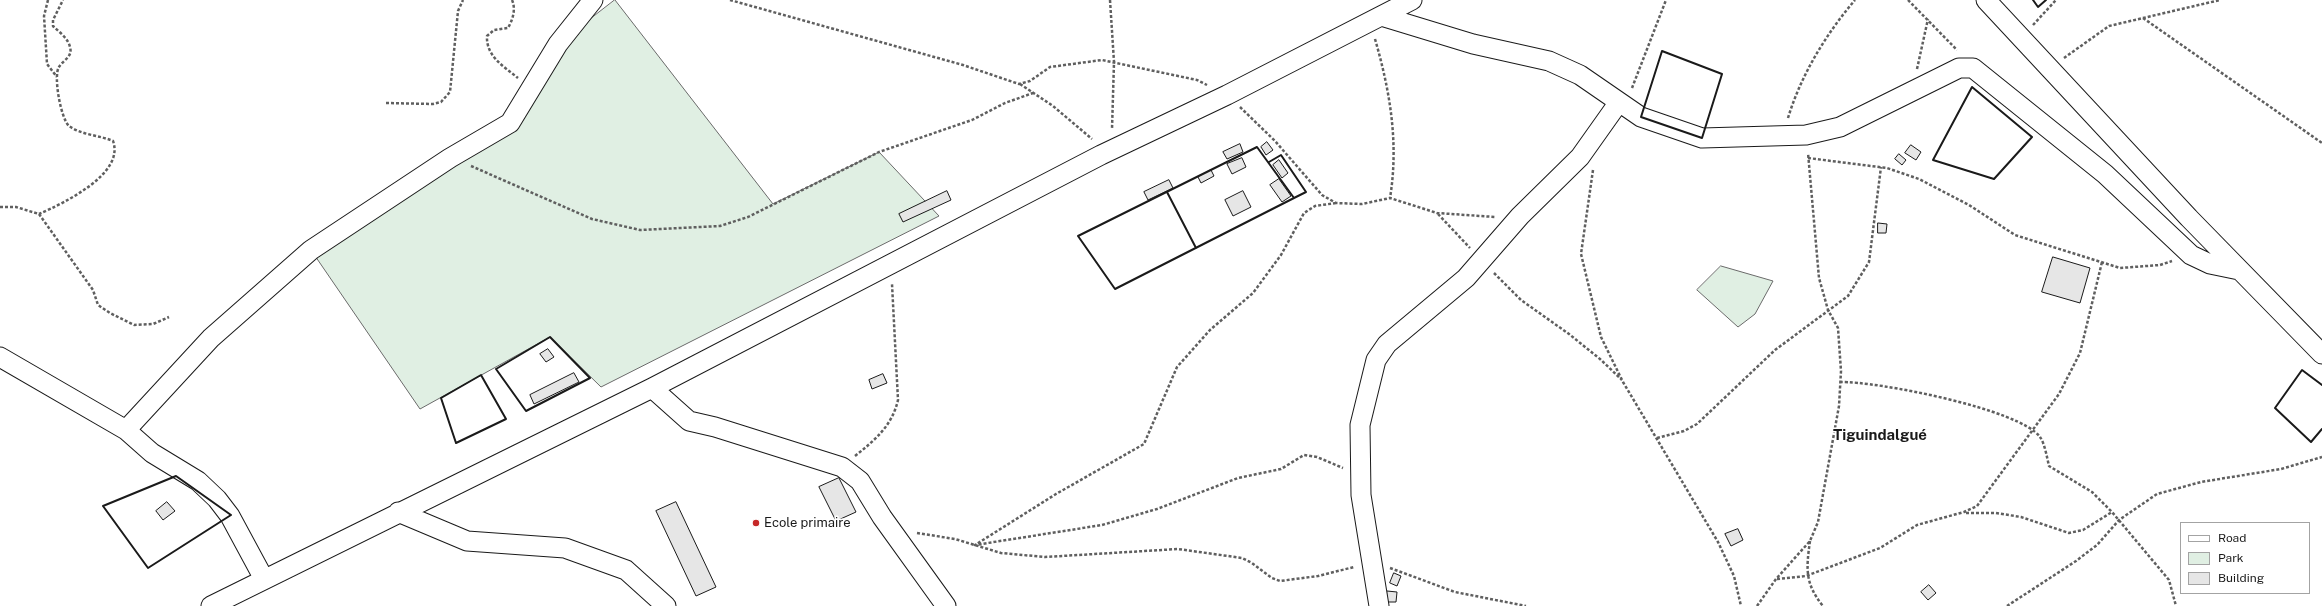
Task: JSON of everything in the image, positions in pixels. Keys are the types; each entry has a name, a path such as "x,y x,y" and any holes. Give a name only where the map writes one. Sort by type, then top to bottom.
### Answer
{"street":[{"path":"126,430 211,338 311,250 450,158 510,123 535,86 558,44 593,0"},
{"path":"211,606 398,512 652,388 1111,150 1227,95 1412,0"},
{"path":"1986,0 2239,270 2322,354"},
{"path":"1376,19 1549,62 1580,75 1641,117 1702,138 1806,135 1840,127 1959,68 1973,68 2105,174 2191,255 2210,264 2239,270"},
{"path":"1379,606 1360,495 1360,425 1376,360 1387,344 1466,278 1520,216 1580,157 1619,102"},
{"path":"0,357 126,430 152,453 198,481 217,499 230,516 264,579"},
{"path":"652,388 689,421 716,426 842,467 860,481 891,529 946,606"},
{"path":"398,512 468,541 565,548 626,570 666,606"}],"path":[{"path":"48,0 44,16 47,64 57,77"},
{"path":"39,214 64,203 87,187 106,171 114,157 116,149 113,141 79,131 69,125 63,114 57,77 58,67 68,58 71,48 67,39 53,26 54,20 63,0"},
{"path":"386,103 433,104 441,102 450,92 458,10 463,0"},
{"path":"512,0 514,5 513,19 508,28 494,30 487,36 487,46 494,58 520,79 535,86"},
{"path":"730,0 963,65 1019,84 1053,106 1087,136 1111,150 1114,62 1110,0"},
{"path":"1619,102 1630,91 1666,0"},
{"path":"1783,136 1794,97 1817,53 1855,0"},
{"path":"1908,0 1928,19 1973,68"},
{"path":"2022,37 2056,0"},
{"path":"2051,68 2109,26 2220,0"},
{"path":"2143,18 2322,142"},
{"path":"1376,19 1393,122 1394,171 1390,198"},
{"path":"1911,93 1928,19"},
{"path":"1019,84 1030,81 1050,67 1102,60 1197,80 1227,95 1275,141 1322,195 1336,203"},
{"path":"450,158 512,183 592,219 640,230 720,226 748,217 879,152 972,120 1005,103 1033,93"},
{"path":"1806,135 1819,278 1828,310 1838,328 1840,382 1839,406 1818,522 1810,541 1807,563 1809,586 1822,606"},
{"path":"1808,158 1881,167 1919,179 1969,206 2015,235 2120,268 2160,265 2191,255"},
{"path":"1657,438 1684,431 1697,424 1775,350 1848,296 1869,262 1881,167"},
{"path":"1593,168 1580,254 1601,337 1623,382 1718,542 1734,576 1741,606"},
{"path":"975,545 1056,494 1144,444 1177,367 1210,330 1253,293 1281,256 1304,213 1315,206 1336,203 1362,204 1390,198 1437,213 1482,217 1520,216"},
{"path":"0,207 16,206 39,214 93,290 98,305 110,313 134,325 153,324 169,318"},
{"path":"1437,213 1521,300 1590,350 1623,382"},
{"path":"1776,579 1806,576 1880,548 1917,525 1964,512 1977,506 2000,472 2059,394 2080,353 2102,262"},
{"path":"842,467 875,440 889,424 897,406 898,387 893,322 891,263"},
{"path":"1840,382 1852,382 1905,389 1986,409 2017,420 2040,437 2049,466 2092,492 2119,520 2169,580 2176,606"},
{"path":"975,545 1102,526 1157,509 1238,478 1281,469 1304,455 1317,457 1361,476"},
{"path":"2007,606 2076,561 2097,545 2119,520 2157,494 2200,482 2281,469 2322,457"},
{"path":"1964,512 1996,513 2021,517 2069,533 2083,530 2112,512"},
{"path":"891,529 955,540 1001,553 1045,557 1178,549 1242,558 1252,563 1272,578 1280,581 1318,576 1371,563 1414,575 1455,592 1526,606"},
{"path":"1757,606 1776,579 1810,541"}],"green space":[{"path":"615,0 773,204 879,152 939,216 601,387 550,337 420,409 311,250 510,123 558,44"},
{"path":"1721,266 1773,281 1755,314 1738,327 1697,290"}],"building":[{"path":"1267,142 1273,150 1266,155 1261,147"},
{"path":"1240,144 1243,152 1227,159 1223,152"},
{"path":"1911,145 1921,152 1916,160 1905,153"},
{"path":"1899,154 1906,160 1902,165 1895,159"},
{"path":"1242,158 1246,167 1232,174 1227,164"},
{"path":"1279,160 1288,173 1282,178 1273,165"},
{"path":"1211,170 1214,176 1201,183 1198,177"},
{"path":"1279,179 1291,196 1282,202 1270,185"},
{"path":"1169,180 1173,188 1148,200 1144,192"},
{"path":"947,191 951,200 903,222 899,214"},
{"path":"1243,191 1251,207 1233,216 1225,200"},
{"path":"1878,223 1887,224 1886,233 1878,233"},
{"path":"2053,257 2090,268 2080,303 2042,292"},
{"path":"548,349 554,357 546,362 540,354"},
{"path":"574,373 579,382 534,404 530,395"},
{"path":"883,374 887,383 872,389 869,380"},
{"path":"839,478 856,512 836,521 819,487"},
{"path":"167,502 175,511 163,520 156,511"},
{"path":"676,502 716,587 696,596 656,511"},
{"path":"1738,529 1743,540 1731,546 1725,534"},
{"path":"1394,573 1401,576 1397,586 1390,583"},
{"path":"1929,585 1936,593 1928,600 1921,592"},
{"path":"1387,591 1397,592 1396,602 1387,602"}],"wall":[{"path":"2033,0 2038,7 2046,0"},
{"path":"1662,51 1722,74 1702,138 1641,117 1662,51"},
{"path":"1972,87 2032,137 1994,179 1933,160 1972,87"},
{"path":"1257,147 1294,198 1115,289 1078,236 1257,147"},
{"path":"1269,162 1281,155 1306,192 1294,198"},
{"path":"1167,192 1196,248"},
{"path":"550,337 590,378 526,411 496,369 550,337"},
{"path":"2322,385 2302,370 2275,408 2311,442 2322,429"},
{"path":"481,375 506,419 456,443 441,398 481,375"},
{"path":"176,476 231,515 148,568 103,506 176,476"}],"place":[{"name":"Ecole primaire","path":"756,523"}],"district":[{"name":"Tiguindalgué","path":"1880,435"}]}
